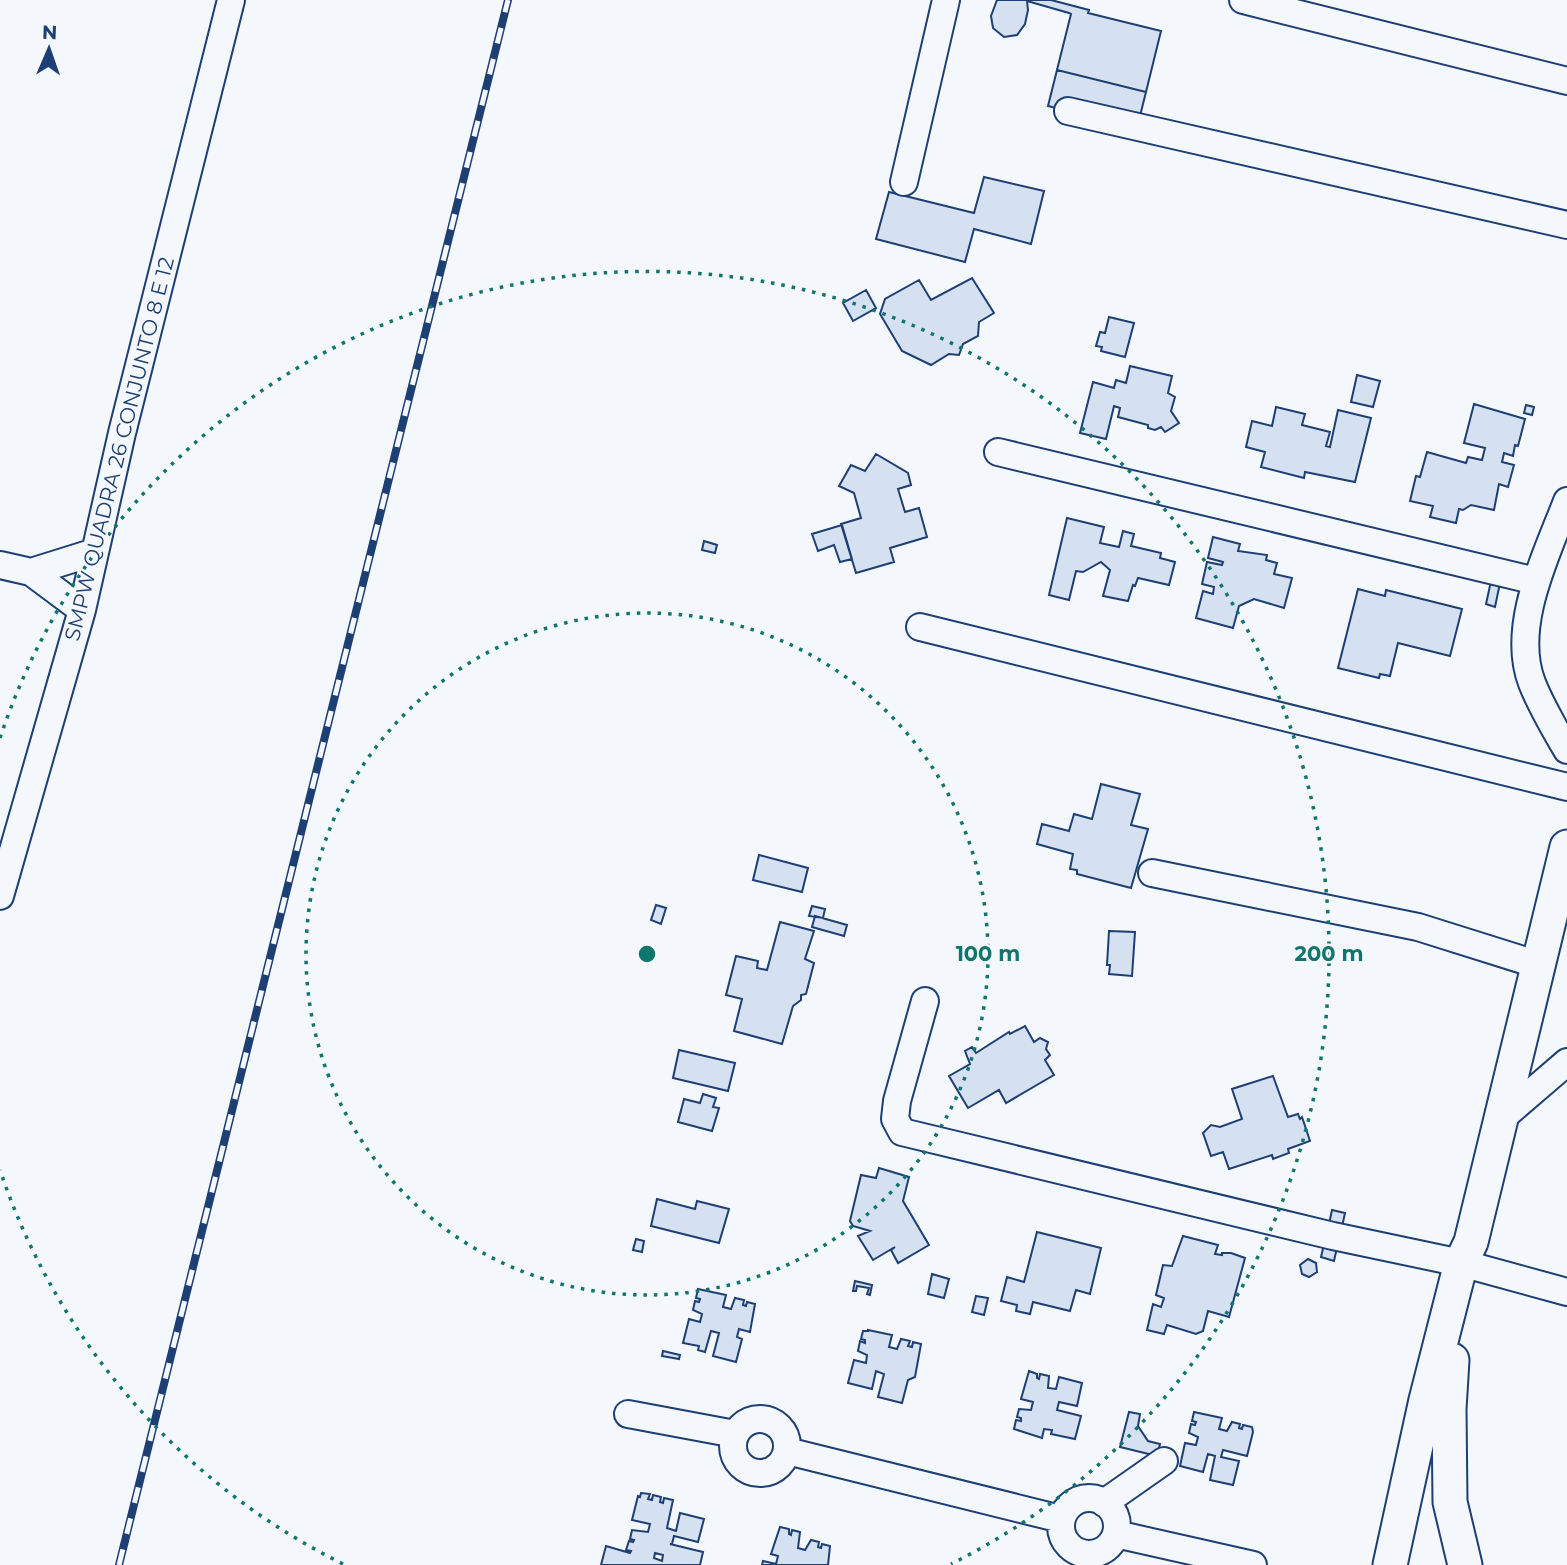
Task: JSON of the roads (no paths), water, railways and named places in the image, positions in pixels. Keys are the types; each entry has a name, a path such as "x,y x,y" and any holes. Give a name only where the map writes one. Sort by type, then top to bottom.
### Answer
{"main road":[{"path":"1390,1565 1426,1400 1469,1258 1567,848"},
{"path":"1465,1565 1450,1502 1449,1409 1451,1367 1469,1258"}],"street":[{"name":"SMPW QUADRA 26 CONJUNTO 8 E 12","path":"2,886 82,610 121,433 231,0"},
{"path":"904,182 946,0"},
{"path":"1243,0 1567,81"},
{"path":"1068,111 1567,225"},
{"path":"998,452 1536,581"},
{"path":"1567,501 1536,581 1524,636 1531,681 1567,750"},
{"path":"31,572 95,552"},
{"path":"0,565 31,572 82,610"},
{"path":"920,627 1567,787"},
{"path":"1152,873 1418,927 1539,965"},
{"path":"925,1001 897,1101 895,1119 902,1132 1320,1232 1469,1258 1567,1292"},
{"path":"1503,1117 1567,1062"},
{"path":"628,1414 735,1434"},
{"path":"764,1418 773,1421 785,1434 787,1451 783,1461 776,1468 756,1473 739,1463 734,1454 735,1434 747,1422 764,1418"},
{"path":"787,1451 1061,1519"},
{"path":"1104,1503 1164,1461"},
{"path":"1104,1551 1115,1516 1104,1503 1087,1498 1079,1500 1065,1511 1061,1519 1062,1536 1073,1550 1082,1554 1104,1551 1253,1565"}],"railway":[{"path":"119,1565 508,0"}]}
